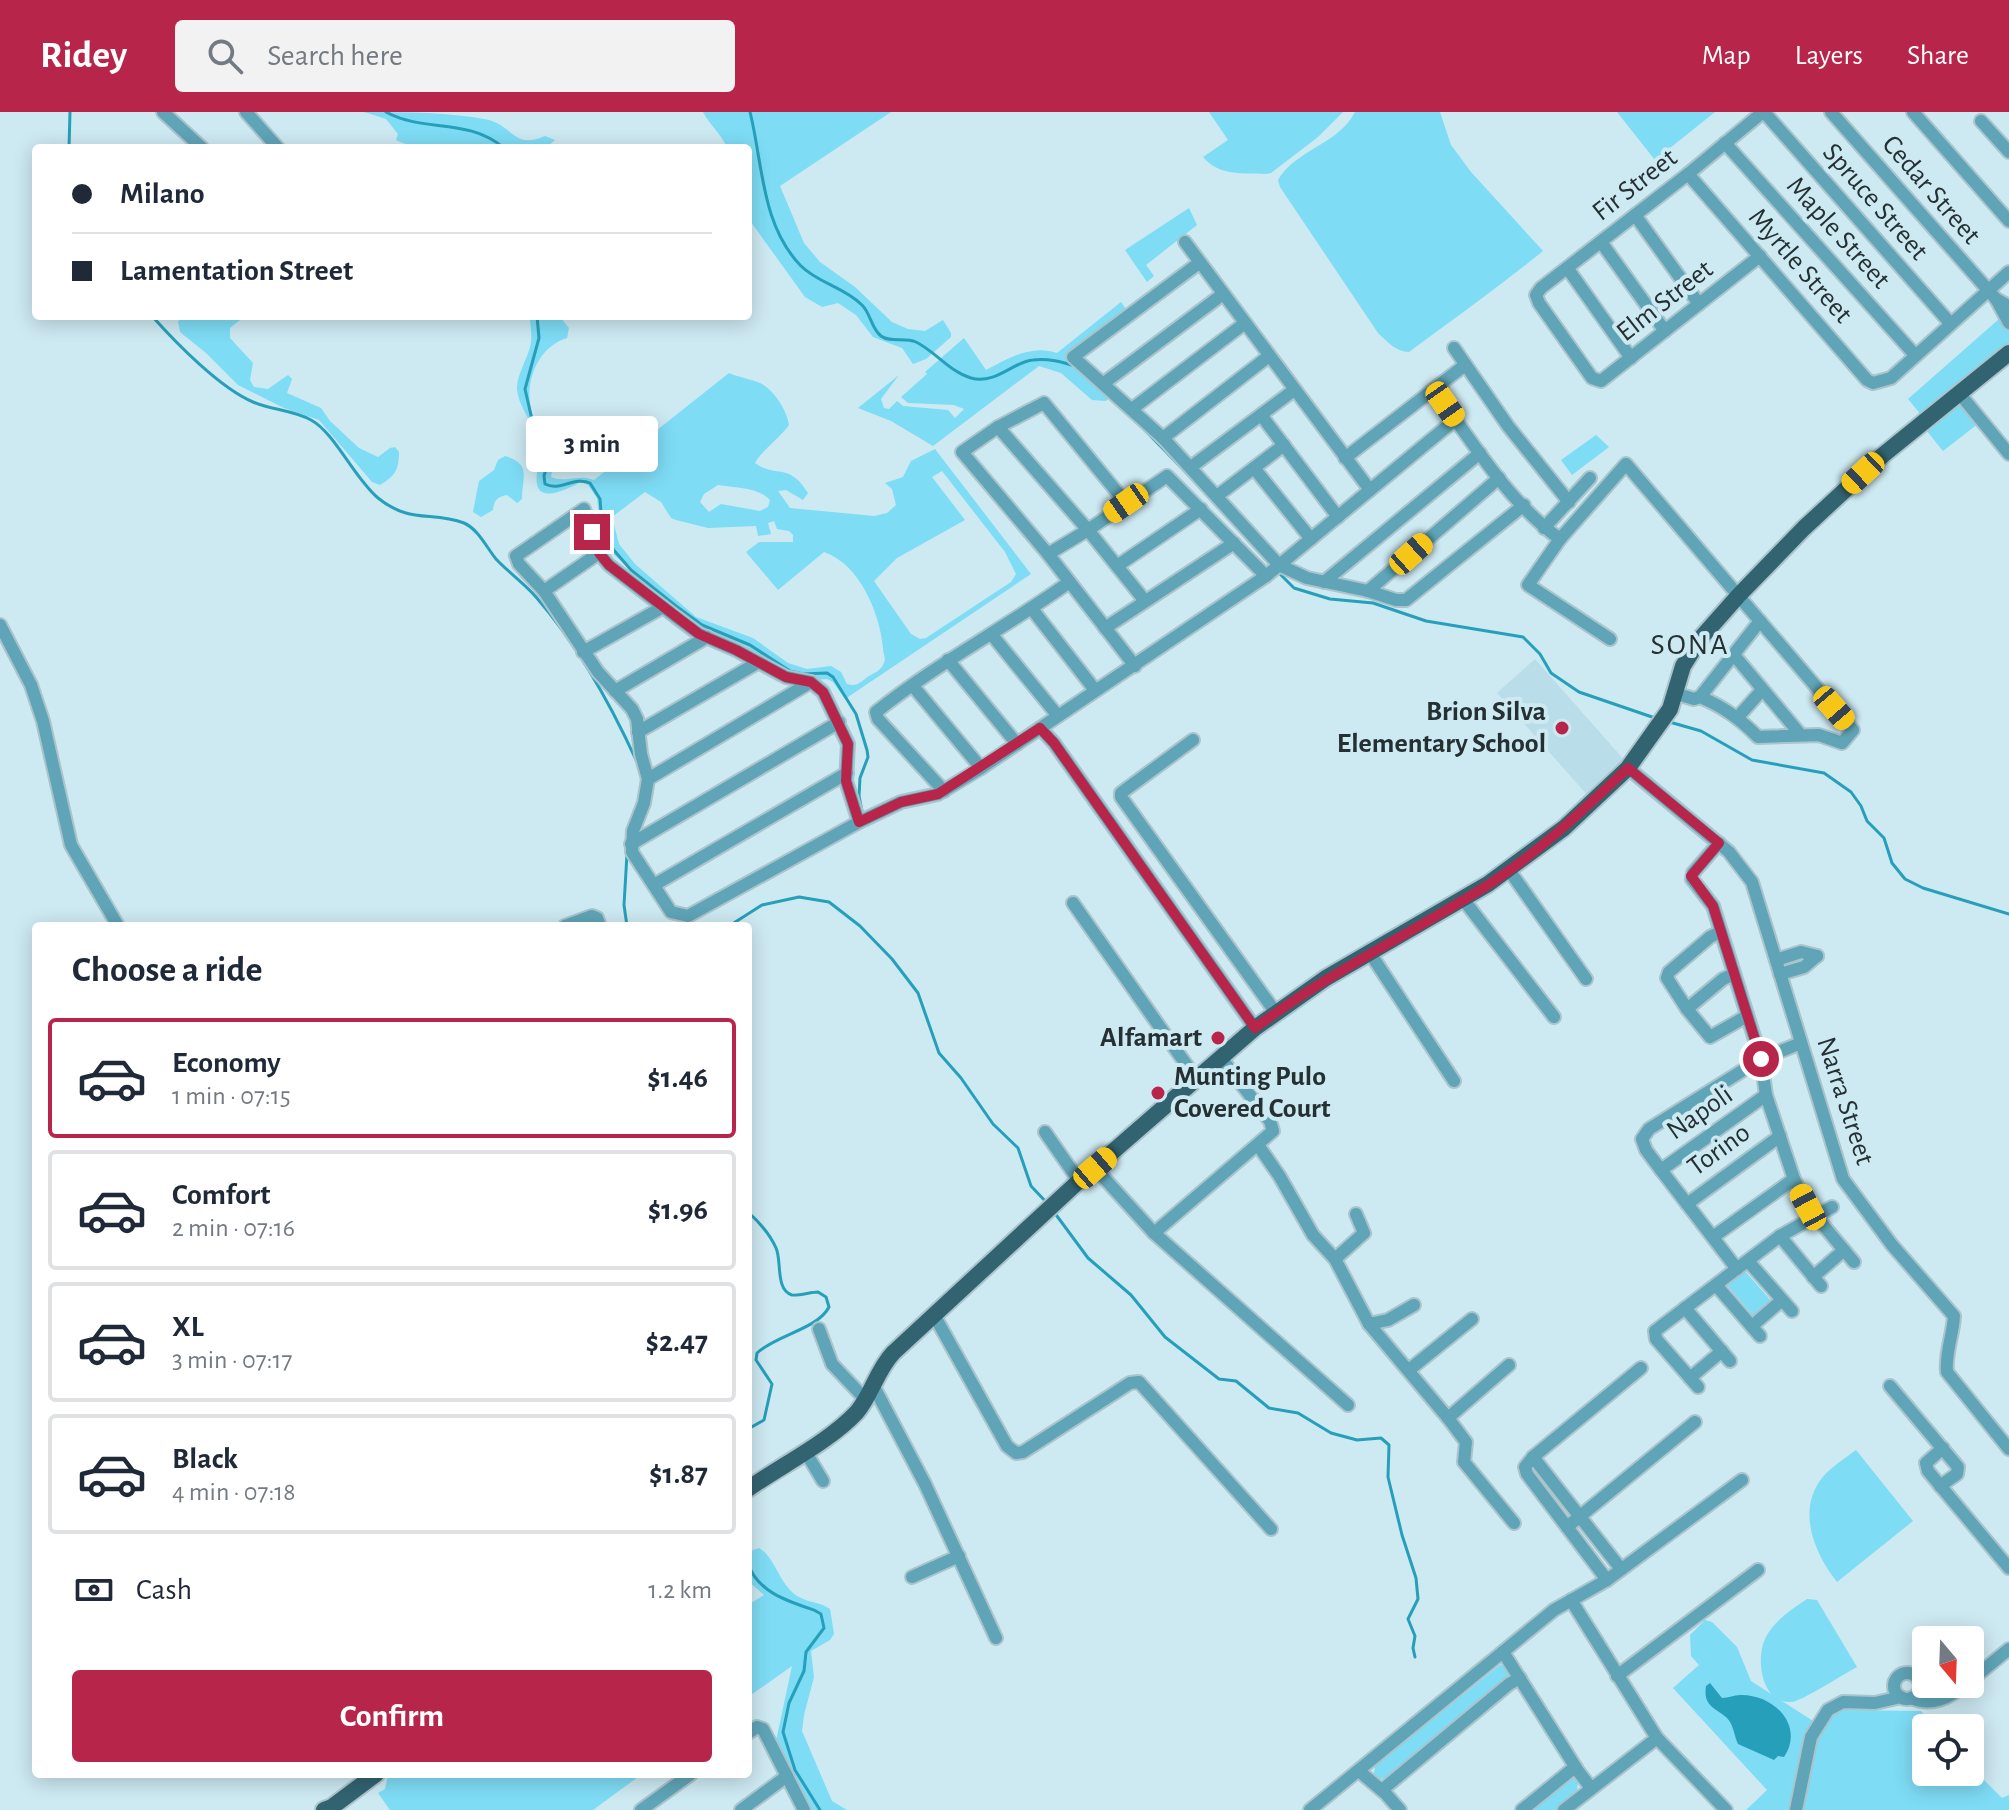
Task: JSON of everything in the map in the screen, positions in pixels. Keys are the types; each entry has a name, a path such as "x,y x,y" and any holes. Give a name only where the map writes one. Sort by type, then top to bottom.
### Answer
{"main road":[{"path":"752,1486 843,1425 869,1392 888,1358 1079,1181 1255,1028 1326,978 1509,870 1564,828 1628,768 1659,725 1672,701 1683,666 1700,639 1739,595 1804,528 1883,455 2009,353"},
{"path":"330,1809 371,1778"}],"street":[{"path":"163,112 198,144"},
{"path":"246,112 274,144"},
{"name":"Fir Street","path":"1598,381 1592,378 1573,352 1536,295 1763,112"},
{"name":"Spruce Street","path":"1763,112 1950,323"},
{"name":"Cedar Street","path":"1831,112 1992,295"},
{"path":"1913,112 2009,221"},
{"path":"1981,121 2009,152"},
{"name":"Maple Street","path":"1725,143 1915,355"},
{"name":"Myrtle Street","path":"1688,174 1867,380 1880,383 1891,378 1915,355"},
{"path":"1635,215 1699,304"},
{"path":"1185,242 1370,490"},
{"path":"1601,242 1665,331"},
{"name":"Elm Street","path":"1598,381 1605,380 1760,256"},
{"path":"1199,263 1073,357 1191,467 1217,496 1273,571"},
{"path":"1568,269 1631,358"},
{"path":"1915,355 1950,323 1992,295 2009,272"},
{"path":"1104,383 1223,294"},
{"path":"1992,295 2009,306"},
{"path":"1992,295 2009,323"},
{"path":"1132,409 1245,323"},
{"path":"1454,348 1569,502"},
{"path":"1163,438 1269,356"},
{"path":"1345,458 1465,365"},
{"path":"1434,389 1499,478 1544,528 1560,539"},
{"path":"1191,467 1294,390"},
{"path":"1959,393 2009,454"},
{"path":"1126,503 1045,404 998,427 962,454 1048,554 1135,666"},
{"path":"1261,415 1338,517"},
{"path":"859,822 847,788 848,744 827,697 811,682 786,677 691,629 609,565 599,553 586,511 581,509 516,556 519,564 544,591 583,652 632,709 648,779 631,844 634,858 671,912 688,916 859,822 901,802 944,791 981,768 1273,571 1456,419"},
{"path":"998,427 1145,601"},
{"path":"1217,496 1284,445"},
{"path":"1324,582 1480,453"},
{"path":"1610,639 1528,585 1560,539 1626,464 1853,730 1842,743 1819,735 1758,737 1738,717 1700,697"},
{"path":"1254,468 1311,539"},
{"path":"1048,554 1167,476 1234,543 1273,571 1396,600 1411,598 1524,505"},
{"path":"1368,591 1499,478"},
{"path":"1544,528 1590,478"},
{"path":"1117,566 1201,509"},
{"path":"1105,628 1234,543"},
{"path":"544,591 599,553"},
{"path":"944,791 876,714 948,660 992,635 1068,583"},
{"path":"583,652 663,607"},
{"path":"1032,609 1095,690"},
{"path":"1672,701 1700,697 1760,621"},
{"path":"0,625 31,685 43,721 71,845 116,922"},
{"path":"992,635 1058,716"},
{"path":"615,691 707,637"},
{"path":"1734,655 1800,734"},
{"path":"948,660 1017,744"},
{"path":"638,732 757,663"},
{"path":"648,779 811,682"},
{"path":"913,686 981,768"},
{"path":"1738,717 1762,690"},
{"path":"631,844 839,722"},
{"path":"1040,728 1054,743 1255,1028"},
{"path":"1193,740 1121,793 1121,797 1276,1013"},
{"name":"Narra Street","path":"1628,768 1719,843 1740,863 1752,882 1843,1179 1892,1245 1954,1316 1947,1372 2009,1449"},
{"path":"654,885 847,773"},
{"path":"1719,843 1691,876 1713,906 1761,1059 1766,1095 1794,1179 1808,1207 1854,1262"},
{"path":"1509,870 1586,979"},
{"path":"1463,899 1554,1017"},
{"path":"1073,903 1197,1080"},
{"path":"576,922 592,916 598,922"},
{"path":"1720,932 1669,972 1667,978 1710,1037 1747,1016"},
{"path":"1776,960 1801,952 1817,956 1804,967 1780,974"},
{"path":"1370,953 1454,1081"},
{"path":"1687,1009 1723,979 1734,974"},
{"path":"1792,1311 1713,1237 1643,1144 1644,1134 1761,1059 1801,1043"},
{"path":"1154,1233 1273,1131 1270,1121 1221,1058"},
{"name":"Napoli","path":"1661,1170 1766,1095"},
{"path":"1045,1132 1079,1181"},
{"name":"Torino","path":"1687,1204 1780,1136"},
{"path":"1258,1145 1313,1235 1335,1259 1369,1324 1466,1442 1464,1462 1514,1523"},
{"path":"1095,1168 1154,1233 1348,1405"},
{"path":"1713,1237 1794,1179"},
{"path":"1685,1308 1726,1356 1694,1382 1654,1334 1685,1308 1780,1236 1832,1207"},
{"path":"1335,1259 1364,1233 1356,1214"},
{"path":"1780,1236 1817,1282 1844,1250"},
{"path":"1716,1285 1756,1331 1782,1300"},
{"path":"1369,1324 1388,1320 1414,1305"},
{"path":"934,1315 1012,1450 1023,1452 1130,1383 1139,1382 1271,1529"},
{"path":"1409,1370 1472,1319"},
{"path":"819,1329 832,1364 869,1392 909,1451 959,1556 983,1616 996,1638"},
{"path":"1448,1418 1509,1365"},
{"path":"1607,1580 1527,1474 1525,1467 1533,1457 1641,1368"},
{"path":"1890,1386 1958,1470 1940,1486"},
{"path":"1567,1527 1695,1422"},
{"path":"1943,1448 1926,1463 1928,1471 2009,1568"},
{"path":"805,1451 823,1481"},
{"path":"1533,1457 1621,1569"},
{"path":"1310,1810 1571,1600 1607,1580 1742,1480"},
{"path":"912,1577 959,1556"},
{"path":"1617,1676 1758,1570"},
{"path":"1571,1600 1657,1738 1726,1810"},
{"path":"1984,1669 2009,1649"},
{"path":"1503,1652 1591,1788"},
{"path":"1382,1790 1520,1678"},
{"path":"1796,1810 1811,1737 1828,1710 1843,1702 1875,1703 1906,1698 1934,1702 1946,1698"},
{"path":"752,1730 757,1727 763,1729 804,1810"},
{"path":"1564,1810 1657,1738"},
{"path":"1522,1810 1575,1767"},
{"path":"1359,1771 1400,1810"},
{"path":"741,1810 787,1776"},
{"path":"641,1810 685,1778"}],"shaded area":[{"path":"364,112 474,117 498,124 521,139 545,136 555,140 550,144 407,144 396,140 398,134 386,119"},
{"path":"703,112 891,112 780,186 804,243 820,262 855,287 892,322 908,329 925,331 943,320 951,337 926,359 913,364 902,348 873,337 856,315 838,303 822,307 805,297 752,224 752,144 725,144"},
{"path":"1209,112 1343,112 1318,137 1266,174 1216,168 1203,157 1228,140"},
{"path":"1355,112 1440,112 1451,145 1471,172 1543,251 1409,352 1396,348 1378,333 1278,180 1295,161 1339,132"},
{"path":"1617,112 1715,112 1655,160"},
{"path":"1189,208 1197,225 1146,265 1154,276 1147,282 1125,250"},
{"path":"1121,302 1125,313 1066,357 1112,394 1106,401 1092,400 1061,373 1039,366 933,446 891,421 858,408 899,375 881,399 884,408 889,409 897,401 903,406 948,410 955,418 964,409 954,405 908,403 901,397 964,338 986,370 1029,351 1057,353"},
{"path":"1999,319 2009,330 2009,345 1922,416 1908,399"},
{"path":"240,320 230,328 230,338 253,363 250,380 254,387 268,389 288,375 292,379 287,393 321,408 330,421 359,448 378,457 395,447 399,458 393,475 380,485 372,482 319,420 284,408 238,385 180,332 178,321"},
{"path":"530,320 562,320 569,328 567,338 556,343 538,361 530,385 531,411 536,423 556,448 551,477 594,480 729,373 765,386 785,413 789,425 755,463 788,474 801,483 808,493 803,500 786,490 778,491 790,508 874,516 887,513 896,505 892,489 885,483 903,477 911,461 935,449 1031,574 845,699 833,682 827,679 813,680 780,670 746,646 689,621 611,552 601,533 597,498 588,485 581,482 552,493 540,490 537,473 543,450 521,405 517,388 529,352","holes":["942,471 1005,552 1016,574 1011,582 920,639 911,634 874,581 897,558 965,520 932,477","718,485 746,489 770,500 768,507 760,511 721,504 709,512 700,502 704,494","645,492 661,502 671,518 676,520 708,528 756,526 758,536 771,534 768,523 774,521 777,529 789,531 793,542 759,542 746,552 778,590 824,552 837,558 858,579 873,606 881,635 883,665 859,683 847,684 841,672 831,666 807,669 788,663 753,638 696,617 635,564 619,544 612,517"]},
{"path":"1960,401 1979,423 1943,451 1926,430"},
{"path":"1596,435 1609,447 1572,475 1561,460"},
{"path":"505,456 519,463 524,472 522,499 517,503 507,495 501,497 495,501 493,510 481,517 473,512 479,481 494,470 498,460"},
{"name":"Brion Silva Elementary School","path":"1535,659 1627,763 1588,796 1497,693"},
{"path":"1744,1270 1773,1303 1755,1318 1727,1285"},
{"path":"1856,1450 1913,1521 1837,1582 1816,1545 1810,1504 1822,1478"},
{"path":"759,1548 768,1557 795,1594 830,1609 834,1634 830,1640 811,1651 814,1677 802,1731 832,1801 847,1810 812,1810 776,1741 792,1666 752,1694 752,1602 764,1595 752,1584 752,1551"},
{"path":"1807,1599 1817,1600 1857,1667 1796,1701 1781,1701 1773,1696 1763,1678 1763,1646 1769,1631 1778,1621"},
{"path":"1705,1620 1712,1622 1737,1647 1751,1681 1824,1728 1832,1716 1843,1710 1921,1711 1924,1714 1912,1714 1912,1786 1984,1786 1984,1780 2002,1798 2009,1795 2009,1810 1746,1810 1767,1790 1673,1688 1699,1665 1691,1656 1690,1635"},
{"path":"1500,1665 1507,1666 1509,1673 1506,1681 1386,1778 1380,1779 1374,1774 1375,1766"},
{"path":"1710,1683 1722,1698 1753,1696 1783,1714 1791,1734 1784,1757 1778,1756 1774,1760 1738,1744 1729,1721 1706,1698 1706,1686"},
{"path":"637,1778 593,1810 390,1810 378,1793 385,1789 387,1779"},
{"path":"1568,1778 1578,1781 1577,1793 1556,1810 1529,1810"}],"waterway":[{"path":"69,144 70,112"},
{"path":"386,112 415,122 475,132 498,144"},
{"path":"750,112 765,193 778,232 788,250 808,272 862,305 881,336 916,342 971,378 997,376 1033,360 1075,366"},
{"path":"156,320 199,364 240,395 260,405 304,417 320,426 369,489 390,506 411,514 464,523 474,530 496,559 551,615 604,697 637,762"},
{"path":"537,320 539,338 525,389 533,424 551,451 544,476 545,484 590,483 600,499 612,548 631,570 702,625 750,645 790,671 827,673 833,677 856,714 867,750 868,757 860,778 859,796 863,816"},
{"path":"1137,422 1204,491"},
{"path":"1277,571 1294,588 1330,599 1373,603 1426,621 1523,637 1540,654 1551,673 1579,692 1655,718"},
{"path":"1666,721 1701,731 1752,760 1824,773 1851,792 1867,821 1884,838 1892,863 1905,879 1923,888 2009,914"},
{"path":"626,922 624,905 627,854"},
{"path":"735,922 762,905 799,897 829,902 860,926 892,959 918,993 939,1053 993,1124 1018,1148 1031,1186 1047,1203"},
{"path":"1054,1212 1088,1258 1131,1295 1165,1337 1219,1379 1236,1381 1269,1408 1298,1413 1331,1433 1357,1440 1381,1438 1389,1445 1388,1477 1416,1578 1418,1599 1408,1619 1415,1636 1415,1657"},
{"path":"752,1216 774,1243 781,1281 787,1292 792,1295 818,1292 826,1297 829,1307 816,1321 757,1353 756,1360 772,1384 764,1420 752,1427"},
{"path":"752,1572 766,1588 784,1599 821,1614 824,1628 806,1652 804,1671 789,1703 783,1732 795,1770 820,1810"}],"place":[{"name":"Brion Silva Elementary School","path":"1562,728"},
{"name":"Alfamart","path":"1218,1038"},
{"name":"Munting Pulo Covered Court","path":"1158,1093"}],"district":[{"name":"SONA","path":"1690,645"}],"route":[{"path":"592,532 599,553 609,565 691,629 786,677 811,682 823,692 848,744 846,781 859,822 901,802 938,794 1040,728 1054,743 1255,1028 1326,978 1488,884 1529,856 1628,768 1719,843 1691,876 1713,906 1761,1059"}]}
